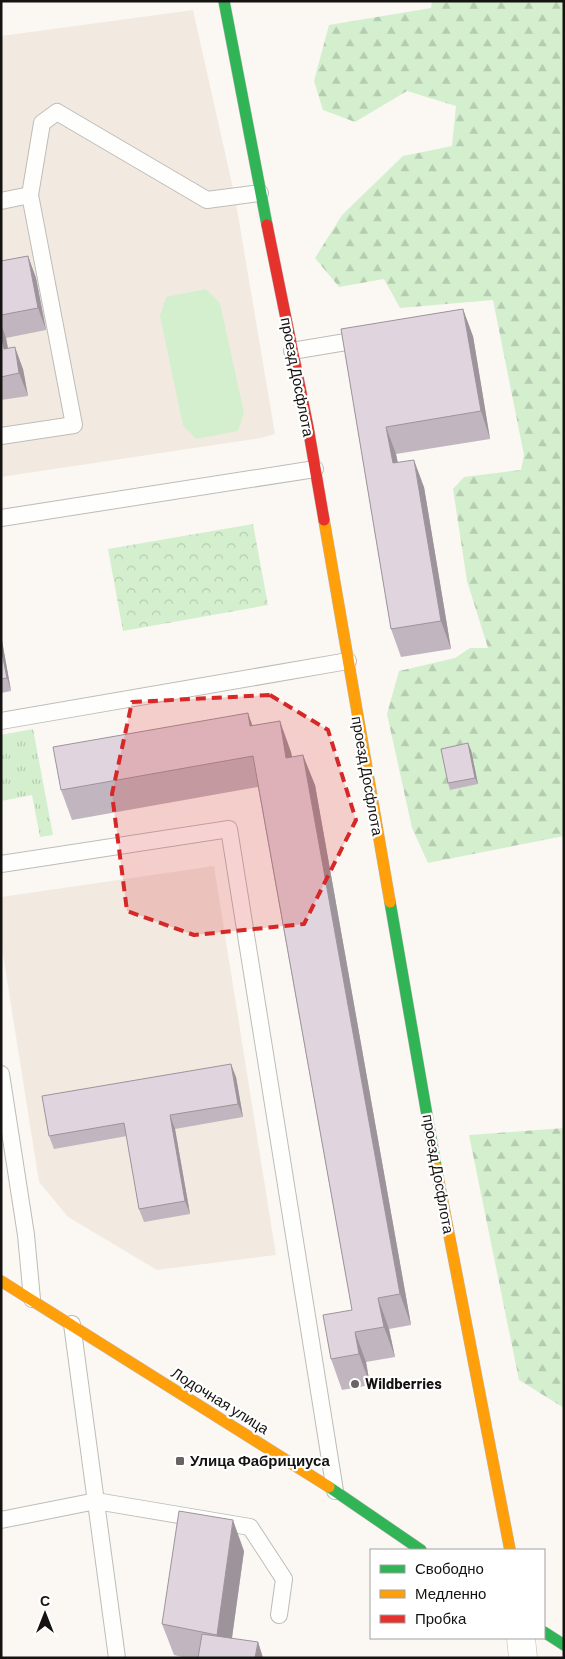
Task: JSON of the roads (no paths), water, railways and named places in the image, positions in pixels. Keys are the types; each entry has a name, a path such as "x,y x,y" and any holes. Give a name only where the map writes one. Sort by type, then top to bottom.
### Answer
{"street":[{"name":"проезд Досфлота","path":"224,1 315,469 444,1215 510,1549"},
{"name":"Лодочная улица","path":"1,1281 72,1324 335,1492 420,1549"},
{"path":"545,1633 564,1645"},
{"path":"521,1639 523,1658"}],"lane":[{"path":"1,436 74,425 30,196 42,123 57,112 207,200 260,193"},
{"path":"1,201 30,196"},
{"path":"292,351 372,338 378,340"},
{"path":"1,518 315,469"},
{"path":"1,721 348,661"},
{"path":"1,864 229,829 335,1492"},
{"path":"1,1074 26,1235 32,1299"},
{"path":"72,1324 117,1658"},
{"path":"1,1520 96,1501 250,1527 284,1578 279,1615"}],"place":[{"name":"Wildberries","path":"355,1384"},
{"name":"Улица Фабрициуса","path":"180,1461"}]}
